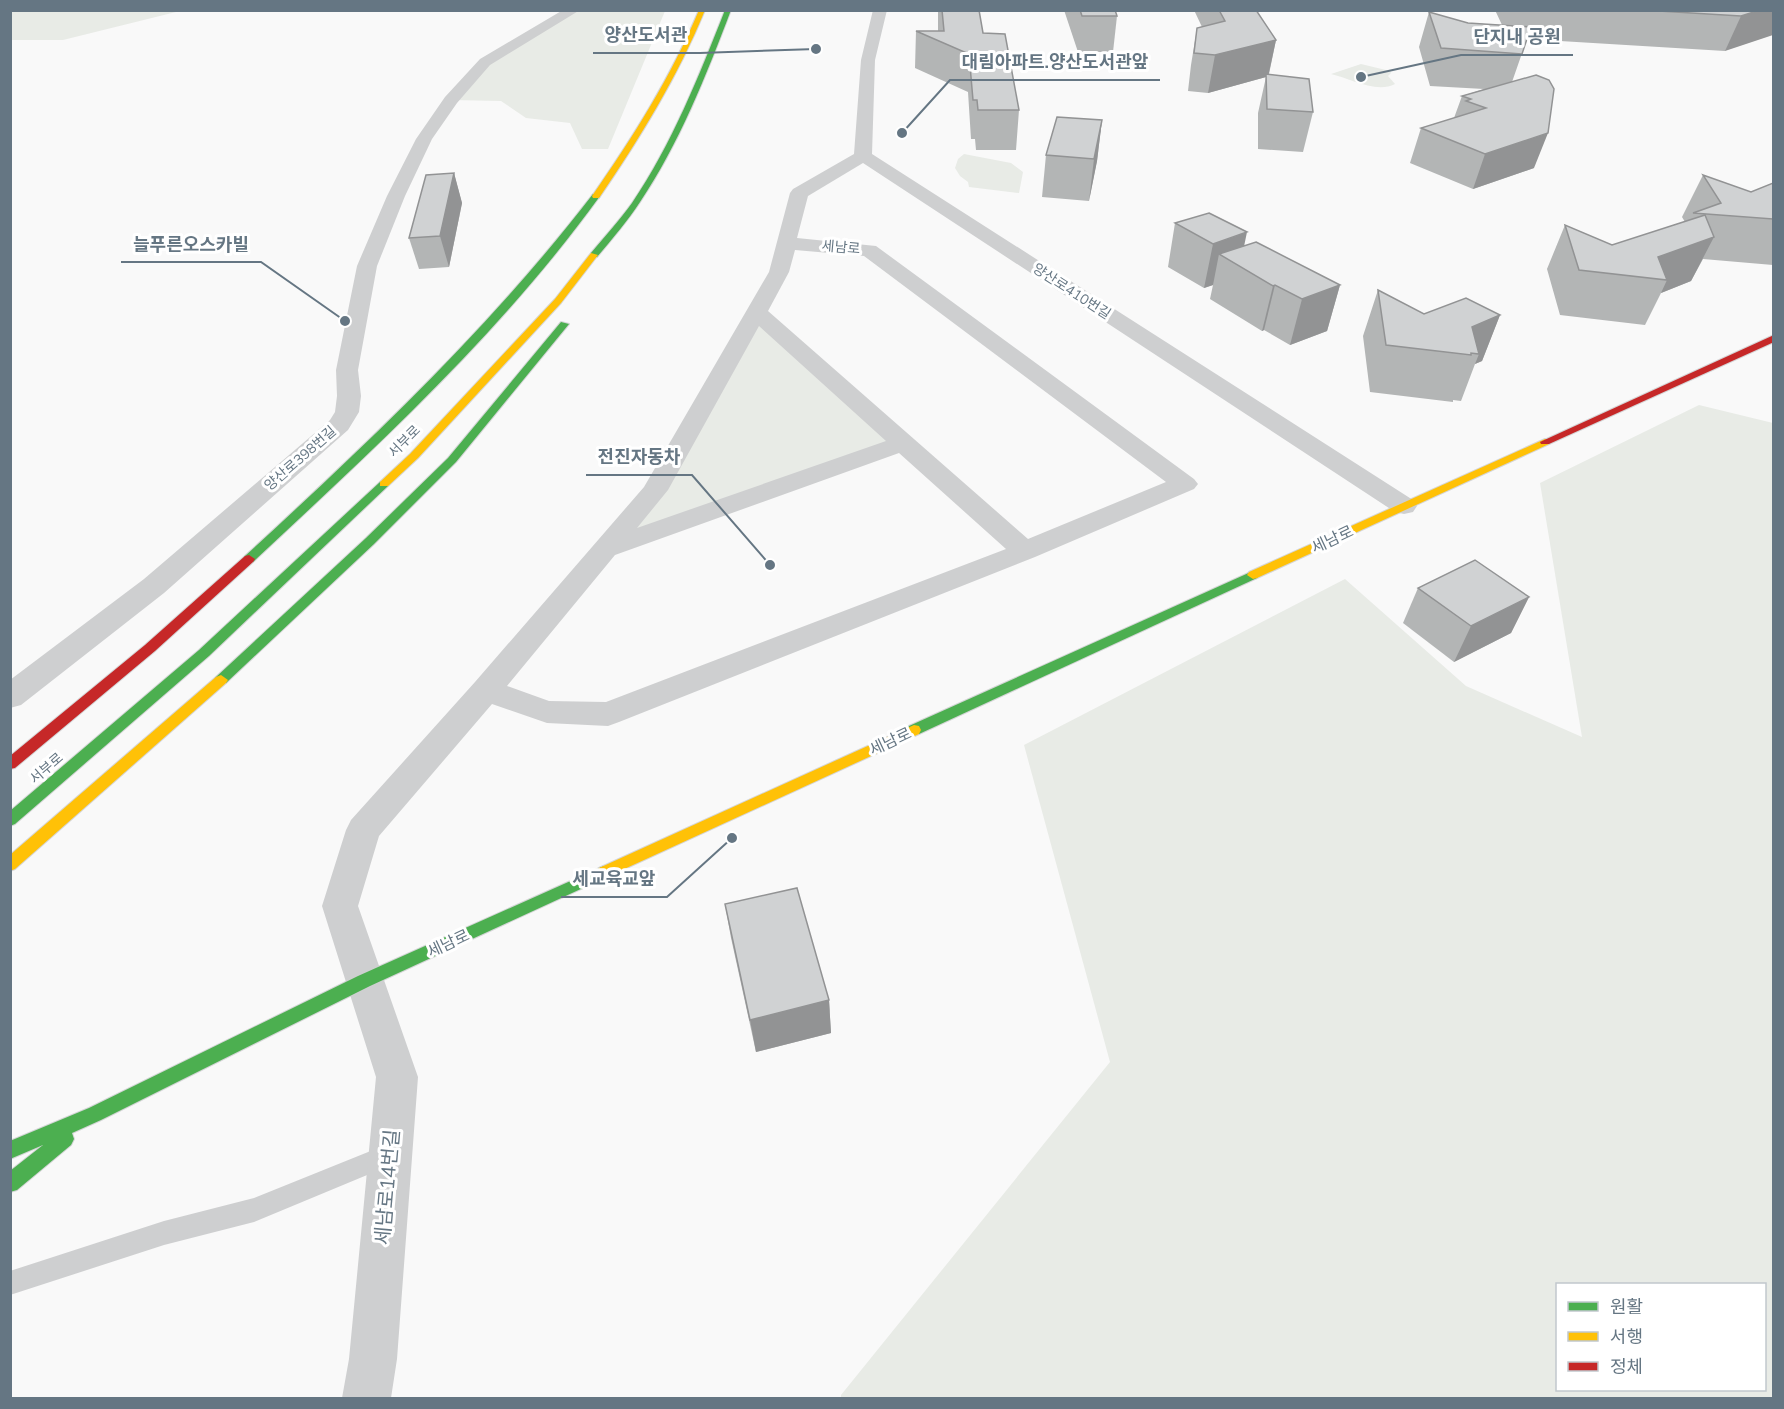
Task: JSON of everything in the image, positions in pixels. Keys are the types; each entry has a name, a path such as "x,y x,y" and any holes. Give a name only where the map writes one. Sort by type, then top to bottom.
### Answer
{"main road":[{"name":"서부로","path":"10,820 204,653 414,456 558,301 641,195 680,125 709,61 728,10"},
{"name":"서부로","path":"10,764 152,646 308,504 424,392 510,303 588,210 645,126 684,57 700,12"},
{"path":"628,238 641,195"},
{"path":"10,865 230,672 370,541 452,460 575,310"},
{"name":"세남로","path":"10,1150 94,1114 364,981 1773,338"},
{"path":"10,1135 94,1114"},
{"path":"10,1183 94,1114"}],"street":[{"name":"양산로398번길","path":"10,697 154,586 339,424 347,412 349,396 347,370 368,266 396,196 424,139 451,100 485,62 574,10"},
{"path":"863,156 868,60 880,10"},
{"name":"세남로14번길","path":"366,1398 373,1359 388,1155 397,1077 340,906 363,830 608,548 655,490 779,272 799,193 863,156"},
{"name":"양산로410번길","path":"863,156 1404,506"},
{"name":"세남로","path":"486,690 547,712 608,714 1025,551 1185,484 869,250 786,243"},
{"path":"756,312 1025,551"},
{"path":"608,548 903,443"}],"lane":[{"path":"10,1283 164,1233 254,1210 388,1155"}],"shaded area":[{"path":"11,10 180,11 63,40 11,40"},
{"path":"574,11 665,11 608,149 582,149 570,123 526,118 501,101 451,100 485,62"},
{"path":"1361,64 1390,71 1388,76 1395,84 1388,87 1371,86 1331,74"},
{"path":"964,154 1011,163 1023,172 1019,193 969,187 968,182 955,168 958,159"},
{"path":"756,312 903,443 608,548"},
{"path":"1699,405 1773,423 1773,1398 841,1398 841,1395 1110,1062 1024,745 1345,579 1466,686 1582,737 1540,483"}],"building":[{"path":"942,10 979,10 983,33 1005,34 1019,110 978,110 977,100 973,100 969,54 916,31 944,31"},
{"path":"1080,10 1115,10 1117,16 1082,16"},
{"path":"1219,10 1256,10 1276,40 1215,55 1194,53 1197,28 1225,21"},
{"path":"1642,10 1760,10 1741,16"},
{"path":"1429,12 1468,23 1531,27 1522,54 1441,48"},
{"path":"1266,74 1309,79 1313,112 1267,109"},
{"path":"1536,75 1549,80 1554,89 1548,133 1485,154 1421,128 1486,108 1466,101 1471,99 1462,96"},
{"path":"1057,117 1102,120 1094,159 1046,155"},
{"path":"454,173 440,236 409,238 426,175"},
{"path":"1703,175 1751,192 1773,183 1773,219 1693,213 1721,203"},
{"path":"1209,213 1247,232 1213,244 1175,223"},
{"path":"1705,215 1714,237 1658,257 1667,280 1579,270 1565,225 1612,245"},
{"path":"1256,242 1340,285 1302,299 1273,286 1219,254"},
{"path":"1378,290 1424,314 1466,298 1500,315 1472,327 1479,354 1386,345"},
{"path":"1475,560 1529,597 1471,626 1418,588"},
{"path":"797,888 829,1000 750,1020 725,904"}],"traffic: fast":[{"path":"594,255 637,201 655,171 700,81 728,10"},
{"path":"249,559 432,386 518,294 596,196"},
{"path":"221,680 370,541 452,460 564,324"},
{"path":"10,820 204,653 384,484"},
{"path":"914,730 1253,575"},
{"path":"10,1150 95,1114 364,981 604,872"},
{"path":"10,1183 65,1139"}],"traffic: slow":[{"path":"596,196 627,152 655,106 692,35 702,10"},
{"path":"384,484 414,456 558,301 594,255"},
{"path":"1253,575 1545,442"},
{"path":"10,865 221,680"},
{"path":"604,872 914,730"}],"traffic: jam":[{"path":"1545,442 1774,338"},
{"path":"10,764 150,648 249,559"}],"place":[{"name":"양산도서관","path":"816,49"},
{"name":"단지내 공원","path":"1361,77"},
{"name":"대림아파트.양산도서관앞","path":"902,133"},
{"name":"늘푸른오스카빌","path":"345,321"},
{"name":"전진자동차","path":"770,565"},
{"name":"세교육교앞","path":"732,838"}]}
